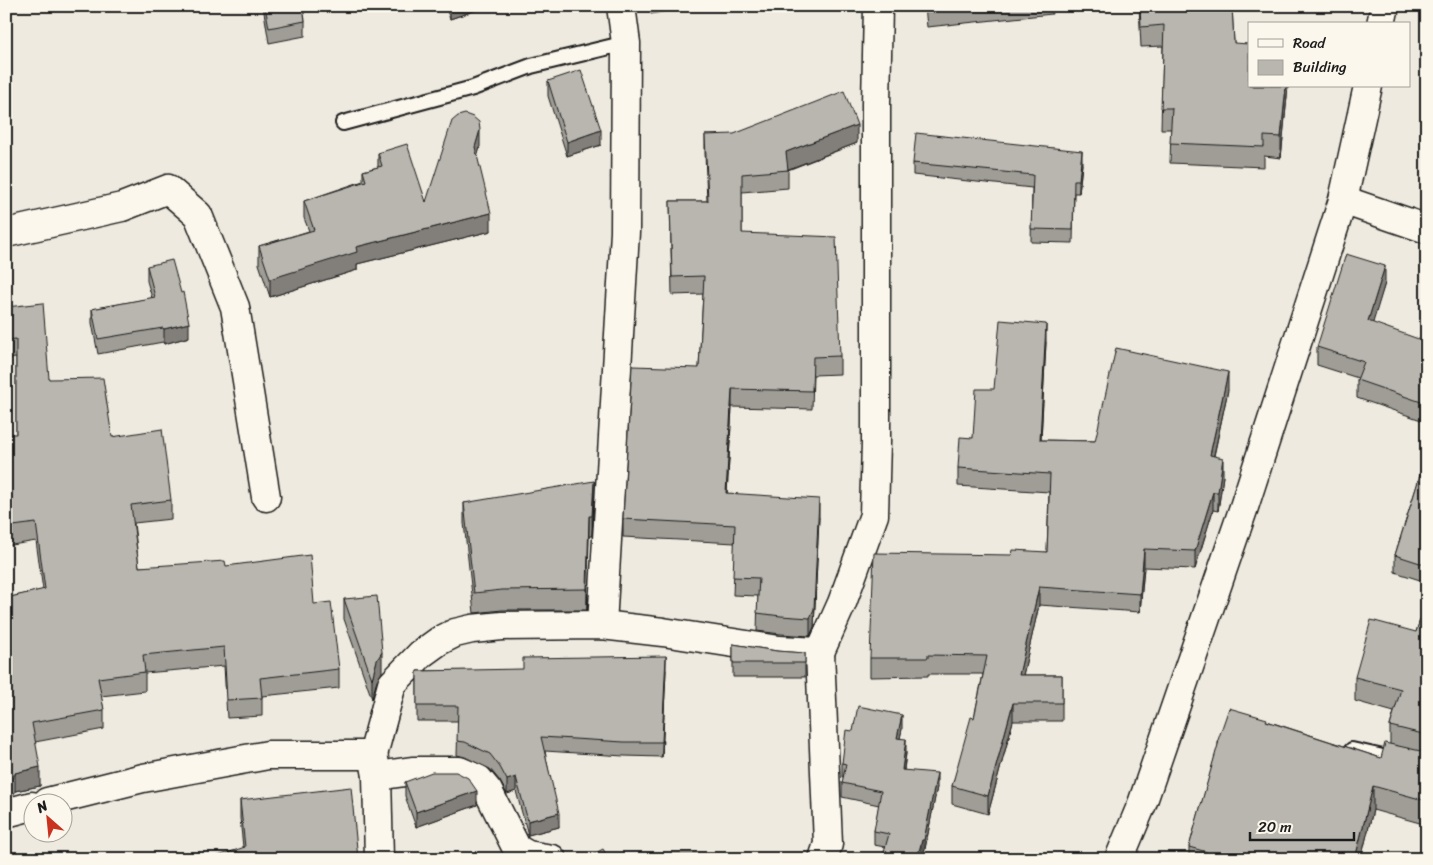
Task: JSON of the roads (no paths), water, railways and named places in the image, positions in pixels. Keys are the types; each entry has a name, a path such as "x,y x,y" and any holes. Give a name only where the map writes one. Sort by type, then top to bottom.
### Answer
{"street":[{"path":"602,626 625,232 626,43 621,6"},
{"path":"829,854 820,652 842,602 874,515 878,6"},
{"path":"1381,22 1385,6"},
{"path":"1119,859 1142,804 1241,517 1343,200 1368,88"},
{"path":"6,233 122,208 168,189 198,215 235,307 266,497"},
{"path":"1343,200 1427,229"},
{"path":"379,859 375,766 392,684 421,654 439,641 455,633 502,626 602,626 663,632 779,650 820,652"},
{"path":"72,796 143,778 268,755 412,771 459,771 478,779 488,792 516,849 528,855 552,859"},
{"path":"6,813 22,809"}],"lane":[{"path":"343,123 474,88 531,66 626,43"},
{"path":"1337,747 1427,767"}]}
